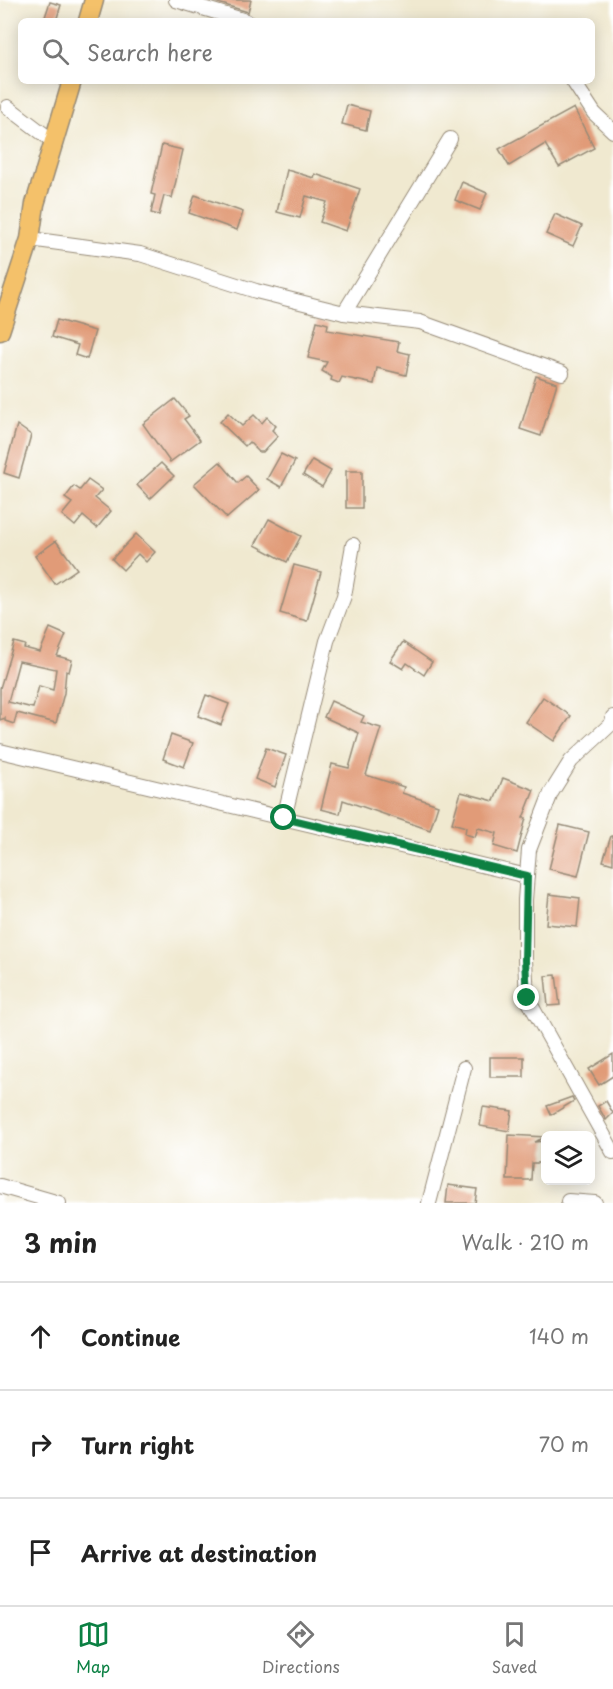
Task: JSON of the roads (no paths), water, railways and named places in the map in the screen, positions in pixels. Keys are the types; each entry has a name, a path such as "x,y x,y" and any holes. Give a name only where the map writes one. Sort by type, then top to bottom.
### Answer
{"main road":[{"path":"89,18 94,0"},
{"path":"0,331 30,239 35,204 71,84"}],"street":[{"path":"176,0 236,18"},
{"path":"575,84 594,114 613,131"},
{"path":"8,107 54,142"},
{"path":"344,313 450,139"},
{"path":"30,239 141,254 256,291 344,313 420,322 562,372"},
{"path":"284,818 327,642 345,596 353,545"},
{"path":"613,717 612,723 571,761 551,793 529,850 525,960 527,998 613,1152"},
{"path":"0,751 527,876"},
{"path":"429,1203 464,1068"},
{"path":"0,1186 59,1203"},
{"path":"568,1200 595,1203"}]}
